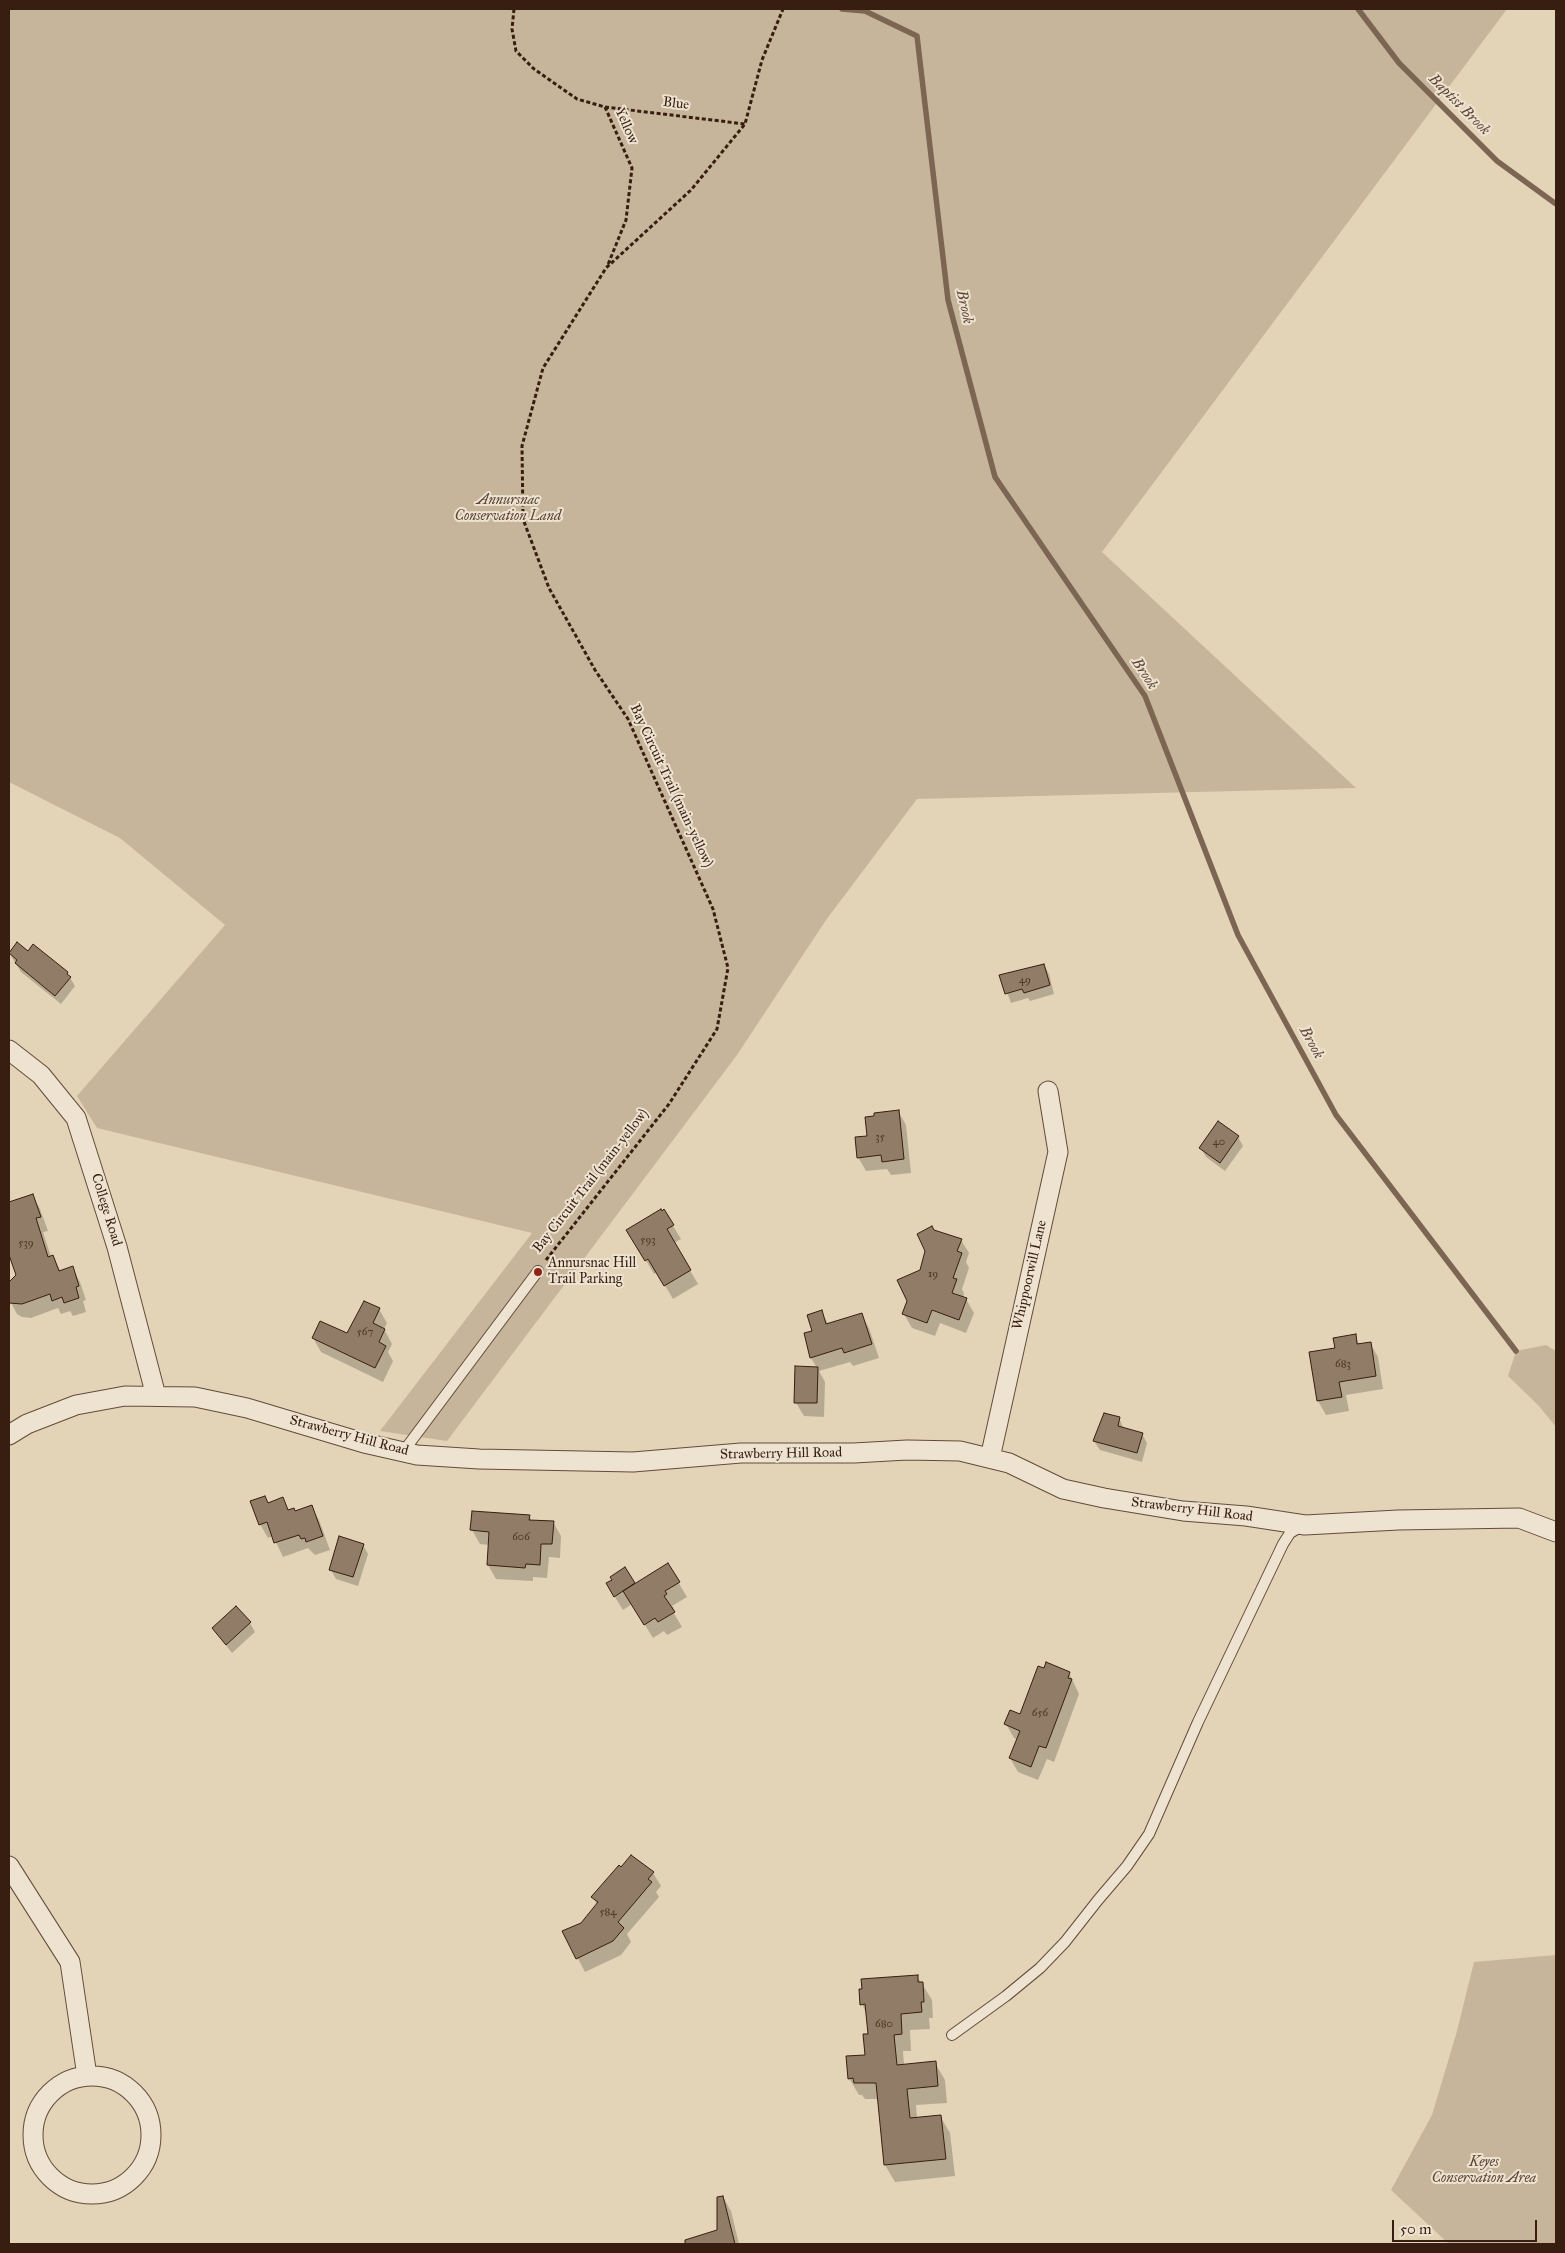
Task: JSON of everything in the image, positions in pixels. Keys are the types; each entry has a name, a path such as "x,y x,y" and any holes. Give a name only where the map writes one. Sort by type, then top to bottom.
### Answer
{"street":[{"name":"College Road","path":"9,1050 41,1075 76,1118 117,1246 156,1396"},
{"name":"Whippoorwill Lane","path":"990,1458 1058,1152 1048,1091"},
{"name":"Strawberry Hill Road","path":"9,1435 27,1424 76,1405 125,1396 195,1396 247,1408 364,1443 403,1452 479,1459 634,1462 741,1453 960,1451 1010,1463 1063,1489 1183,1511 1246,1516 1305,1525 1398,1520 1519,1518 1556,1532"},
{"path":"9,1866 70,1962 87,2076"},
{"path":"87,2076 108,2078 128,2088 142,2104 150,2125 150,2147 144,2162 135,2176 118,2189 97,2195 76,2193 56,2183 41,2167 35,2152 32,2136 36,2114 48,2095 65,2082 87,2076"}],"lane":[{"name":"Bay Circuit Trail (main-yellow)","path":"403,1452 538,1271"},
{"path":"952,2035 1006,1996 1040,1968 1065,1942 1127,1866 1149,1834 1206,1706 1283,1544 1290,1533 1305,1525"}],"path":[{"name":"Yellow","path":"514,9 512,29 516,51 534,69 577,98 605,107 632,168 626,220 606,268"},
{"name":"Bay Circuit Trail (main-yellow)","path":"538,1271 669,1104 717,1028 728,968 713,909 640,744 628,719 595,670 549,588 523,519 522,446 543,368 606,268 690,190 745,124 762,60 783,9"},
{"name":"Blue","path":"605,107 745,124"}],"green space":[{"name":"Annursnac Conservation Land","path":"9,9 1507,9 1102,552 1356,788 917,799 826,920 737,1055 447,1441 380,1431 532,1233 97,1128 77,1096 225,925 120,838 9,782"},
{"path":"1546,1345 1556,1351 1556,1427 1539,1406 1508,1376 1516,1351"},
{"name":"Keyes Conservation Area","path":"1556,1955 1556,2244 1449,2244 1391,2190 1432,2115 1457,2031 1474,1962"}],"building":[{"path":"17,942 28,951 33,944 68,972 67,974 71,977 55,996 15,963 17,960 9,953"},
{"path":"1044,964 1050,985 1024,993 1022,989 1005,994 999,975"},
{"path":"899,1110 904,1159 882,1162 881,1155 857,1158 855,1137 867,1136 865,1117 874,1116 874,1113"},
{"path":"1218,1121 1239,1136 1220,1163 1199,1148"},
{"path":"33,1194 41,1217 36,1218 48,1257 53,1255 59,1271 73,1266 79,1286 76,1287 79,1298 64,1303 62,1297 52,1301 50,1294 22,1304 9,1303 9,1282 16,1275 9,1255 9,1202"},
{"path":"661,1209 662,1211 664,1209 674,1225 667,1229 691,1270 664,1286 648,1259 645,1261 626,1230"},
{"path":"932,1226 934,1230 962,1239 957,1251 962,1253 953,1278 957,1279 952,1293 967,1298 959,1320 932,1310 927,1323 902,1314 907,1301 897,1280 920,1270 925,1251 917,1234"},
{"path":"364,1301 380,1308 373,1323 385,1329 379,1342 386,1346 375,1368 312,1338 320,1321 347,1333"},
{"path":"822,1310 826,1324 862,1313 872,1344 844,1353 842,1348 810,1358 804,1333 812,1331 807,1315"},
{"path":"1356,1334 1357,1344 1371,1342 1376,1376 1339,1382 1342,1397 1317,1401 1309,1352 1335,1348 1333,1338"},
{"path":"795,1366 818,1367 817,1403 794,1403"},
{"path":"1104,1413 1120,1417 1118,1426 1143,1433 1137,1453 1093,1441"},
{"path":"265,1496 268,1503 283,1497 288,1510 294,1508 295,1511 312,1505 323,1536 306,1542 305,1538 301,1539 299,1535 274,1543 267,1522 259,1525 250,1501"},
{"path":"472,1511 530,1515 529,1520 554,1521 552,1544 541,1544 540,1565 526,1564 525,1568 487,1565 489,1532 470,1530"},
{"path":"339,1536 364,1544 353,1577 329,1570"},
{"path":"668,1563 680,1582 665,1591 667,1594 664,1596 675,1612 658,1622 655,1618 644,1625 623,1591"},
{"path":"625,1567 635,1583 614,1597 606,1583 612,1580 610,1577"},
{"path":"236,1606 251,1622 226,1645 212,1628"},
{"path":"1046,1662 1070,1672 1068,1678 1072,1679 1046,1748 1039,1746 1031,1767 1009,1758 1020,1731 1004,1724 1010,1710 1020,1714 1038,1666 1044,1668"},
{"path":"631,1855 654,1872 648,1879 652,1882 618,1922 624,1928 613,1941 576,1959 562,1931 581,1923 598,1902 591,1897 619,1865 621,1867"},
{"path":"918,1975 918,1982 923,1982 924,2002 921,2002 922,2012 901,2014 902,2034 894,2035 897,2065 936,2061 938,2086 907,2089 910,2118 941,2115 946,2159 884,2165 876,2083 854,2083 853,2078 848,2079 846,2056 865,2055 863,2034 868,2034 865,2004 860,2005 859,1989 862,1989 861,1979"},
{"path":"723,2196 735,2244 685,2244 685,2240 717,2230 717,2197"}],"waterway":[{"name":"Brook","path":"842,9 865,11 917,36 948,300 995,477 1145,696 1238,935 1336,1115 1516,1351"},
{"name":"Baptist Brook","path":"1358,9 1399,63 1497,161 1556,204"}],"place":[{"name":"Annursnac Hill Trail Parking","path":"538,1272"}]}
